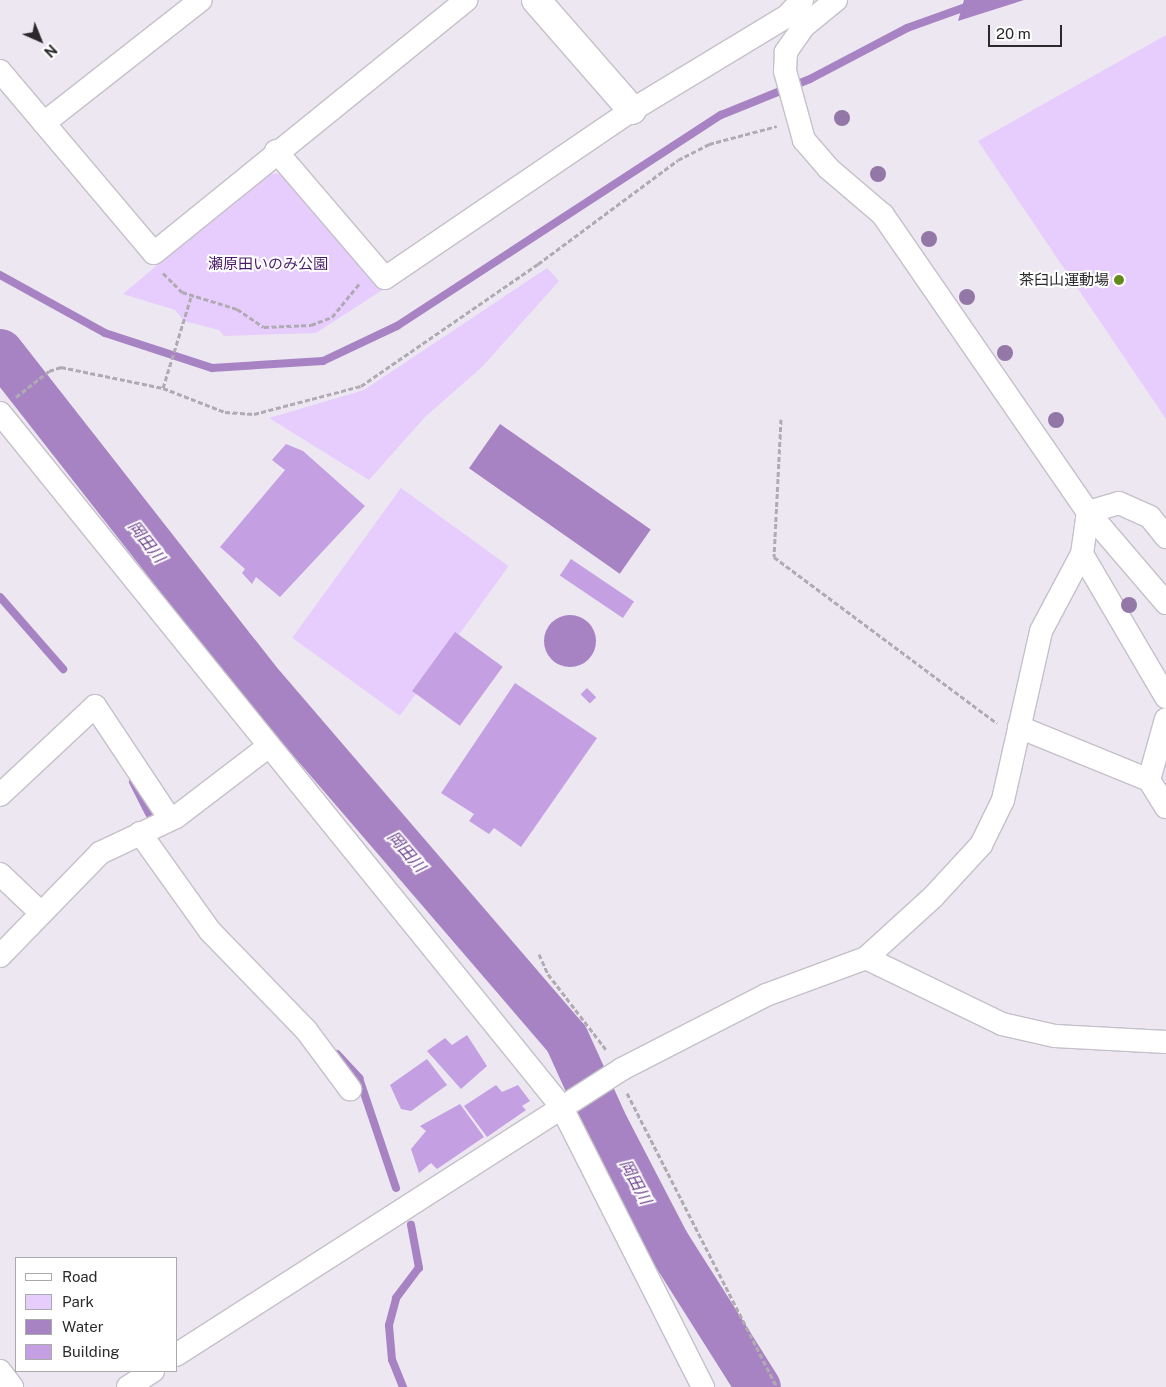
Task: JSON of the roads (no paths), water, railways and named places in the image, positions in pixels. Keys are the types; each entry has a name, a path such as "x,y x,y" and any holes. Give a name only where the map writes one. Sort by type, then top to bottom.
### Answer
{"street":[{"path":"44,124 201,0"},
{"path":"0,71 154,253 276,151 466,0"},
{"path":"536,0 632,110"},
{"path":"276,151 386,278 632,110 787,16 802,0"},
{"path":"836,0 791,40 785,71 795,112 814,154 882,215 1088,512 1166,603"},
{"path":"4,409 269,746 566,1104 702,1387"},
{"path":"1088,512 1119,503 1150,517 1166,537"},
{"path":"178,1354 620,1071 766,995 866,958 981,845 1002,800 1041,631 1082,554 1088,512"},
{"path":"1082,554 1166,697"},
{"path":"0,795 95,706 170,819"},
{"path":"1149,780 1166,719"},
{"path":"1018,732 1149,780 1166,807"},
{"path":"0,956 100,854 170,819 269,746"},
{"path":"140,833 210,931 306,1030 350,1089"},
{"path":"0,874 41,913"},
{"path":"866,958 1002,1024 1055,1036 1166,1042"},
{"path":"0,1371 12,1387"},
{"path":"128,1387 151,1372"}],"water":[{"path":"964,0 1024,0 958,21"},
{"path":"500,424 651,530 620,574 469,468"},
{"path":"565,615 575,615 589,622 596,636 596,646 589,660 575,667 565,667 555,663 548,656 544,646 544,636 548,626 555,619"}],"waterway":[{"path":"0,275 105,333 212,368 323,361 397,326 721,115 810,79 907,28 985,0"},
{"name":"岡田川","path":"0,351 263,686 566,1038 606,1126 667,1243 758,1387"},
{"path":"0,597 63,669"},
{"path":"133,782 149,814"},
{"path":"337,1054 359,1078 396,1188"},
{"path":"403,1387 392,1360 389,1325 396,1298 419,1268 411,1225"}],"place":[{"name":"茶臼山運動場","path":"1119,280"}],"park label":[{"name":"瀬原田いのみ公園","path":"268,264"}]}
